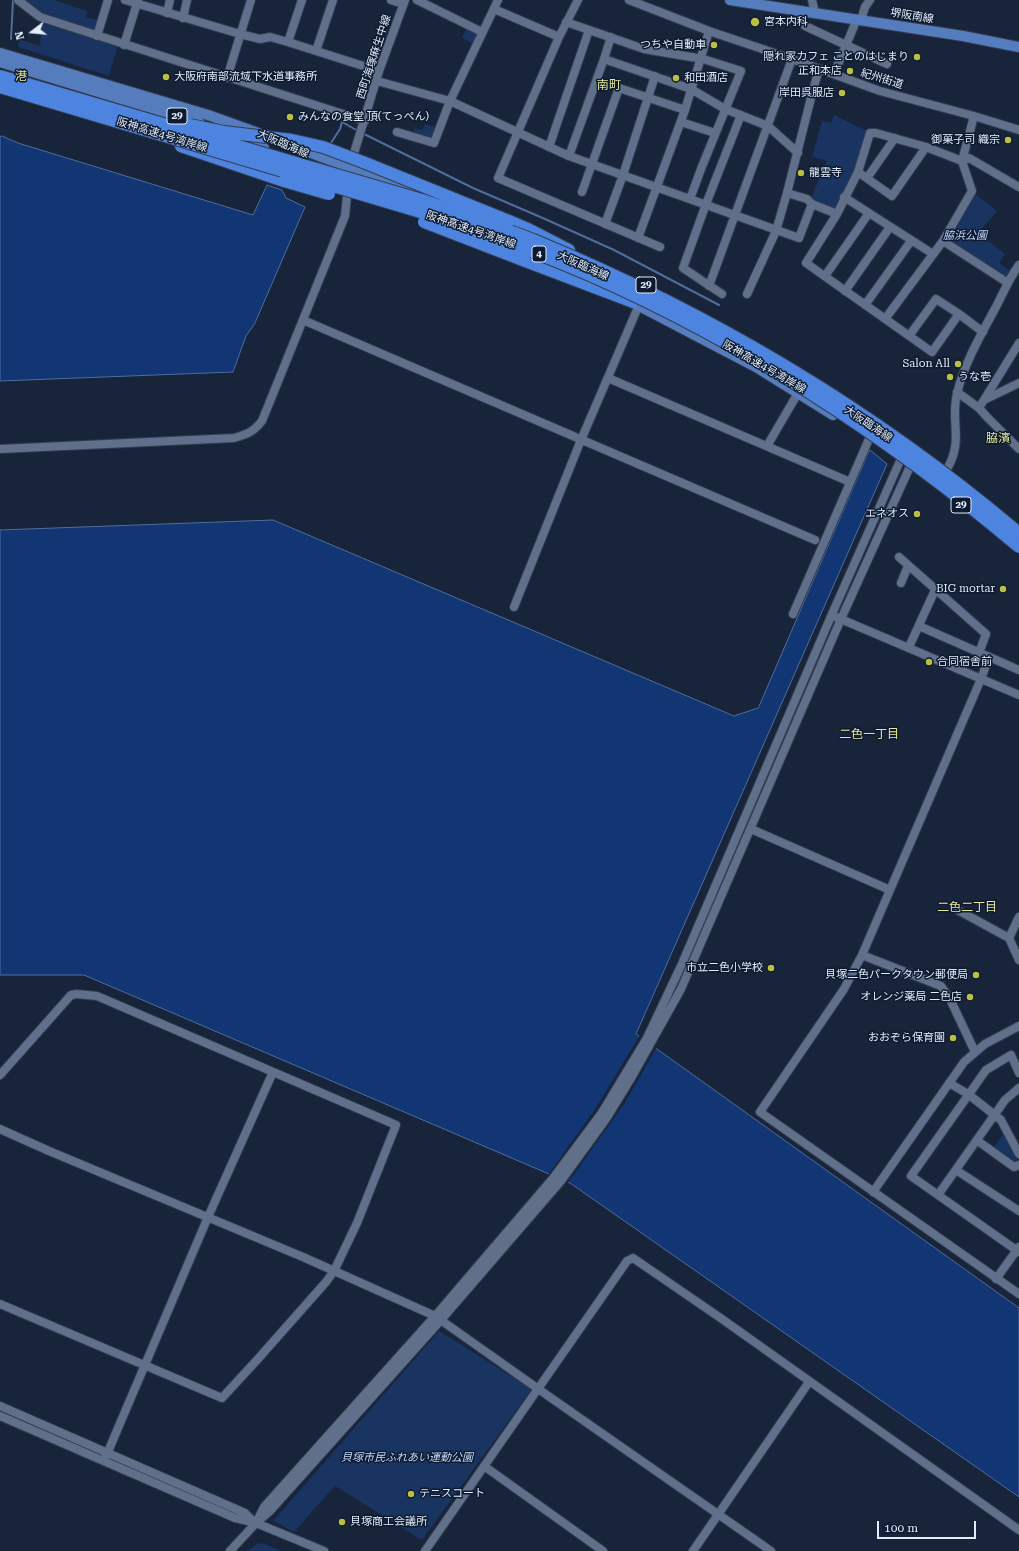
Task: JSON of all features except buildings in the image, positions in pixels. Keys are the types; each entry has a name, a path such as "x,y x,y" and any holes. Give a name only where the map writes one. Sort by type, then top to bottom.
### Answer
{"highway":[{"name":"阪神高速4号湾岸線","path":"0,76 96,110 476,230 546,257 635,296 696,327 754,360 858,424 954,494 1019,547"},
{"name":"阪神高速4号湾岸線","path":"0,87 96,110 422,200 478,219 535,241 645,290 760,352 859,413 958,483 1019,533"},
{"path":"96,110 224,132 292,140 318,146 358,160 509,221 575,253"},
{"path":"96,110 232,164 430,224 636,304"}],"main road":[{"name":"堺阪南線","path":"730,0 746,1 963,36 1019,47"},
{"name":"大阪臨海線","path":"0,53 208,114 510,225 642,283 739,334 830,388 877,419 947,469 1019,526"},
{"name":"大阪臨海線","path":"0,62 198,122 348,185 529,256 584,279 636,304 756,367 869,439 900,460 973,515 1019,553"}],"street":[{"path":"18,0 40,17 364,121"},
{"path":"97,36 108,0"},
{"path":"125,0 138,2 182,18 240,34 260,39 270,37 288,42 379,71"},
{"path":"167,13 170,0"},
{"path":"182,18 187,0"},
{"path":"227,78 251,0"},
{"path":"288,42 302,0"},
{"path":"316,51 333,0"},
{"path":"391,0 404,2"},
{"path":"417,0 482,32"},
{"path":"397,132 434,143 450,101 498,0"},
{"path":"578,0 559,37 498,178 660,247"},
{"name":"紀州街道","path":"629,0 709,31 880,91 974,116 1019,130"},
{"path":"812,0 815,13"},
{"path":"834,74 846,45 870,0"},
{"path":"124,45 138,2"},
{"name":"西町海塚麻生中線","path":"0,449 234,438 248,434 256,428 262,421 345,216 350,167 379,71 404,2"},
{"path":"494,9 559,37"},
{"path":"799,10 802,22 805,26 887,64"},
{"path":"566,22 644,49 700,58 741,71 715,133 690,199"},
{"path":"549,147 589,30"},
{"path":"638,238 681,122 709,31"},
{"path":"569,156 611,37"},
{"path":"604,59 691,89 725,109 768,126 798,153"},
{"path":"709,286 792,59"},
{"path":"747,294 776,231 798,153 812,90 819,69"},
{"path":"605,224 623,175 655,76"},
{"path":"377,81 450,101 569,156 706,204 776,231 800,238 812,204"},
{"path":"582,192 619,88 685,110"},
{"path":"722,294 683,268 741,115"},
{"path":"886,319 943,241 972,191 962,161 974,116"},
{"path":"681,122 715,133"},
{"path":"959,314 932,352 806,264 837,214 844,197 858,172 870,133 876,133 926,147 962,161 969,158 1019,187"},
{"path":"867,178 895,138"},
{"path":"858,172 892,196 926,147"},
{"path":"787,192 807,198 812,204 837,214"},
{"path":"844,197 910,241 933,254"},
{"path":"825,276 869,213"},
{"path":"845,291 890,227"},
{"path":"865,305 910,241"},
{"path":"943,241 1008,283"},
{"path":"947,469 956,450 955,402 964,370 1008,283 1019,265"},
{"path":"909,336 936,298 983,332"},
{"path":"514,607 581,440 608,378 636,304"},
{"path":"303,320 815,540"},
{"path":"981,404 1019,343"},
{"path":"608,378 850,482"},
{"path":"981,404 1019,383"},
{"path":"957,392 981,404 987,417 1019,449"},
{"path":"767,446 798,393"},
{"path":"792,614 869,439"},
{"path":"649,1041 832,614 909,442"},
{"path":"230,1551 256,1523 264,1507 269,1501 438,1318 558,1179 649,1041 681,989 841,619 909,467 919,449"},
{"path":"899,557 986,634 979,653"},
{"path":"901,583 908,566"},
{"path":"909,647 935,590"},
{"path":"832,614 1019,695"},
{"path":"919,626 1019,670"},
{"path":"989,657 981,679 862,955 844,989 760,1112 1019,1294"},
{"path":"751,829 890,890"},
{"path":"954,908 1009,938 1019,960"},
{"path":"1009,938 1019,917"},
{"path":"862,955 941,986 951,1001 975,1052"},
{"path":"0,1075 71,996 77,994 97,996 396,1125 357,1223 334,1271 326,1282 222,1398 0,1304"},
{"path":"873,1192 964,1062 985,1044 1019,1026"},
{"path":"996,1279 1018,1250 911,1176 986,1070 1011,1055 1019,1072"},
{"path":"104,1461 208,1218 273,1072"},
{"path":"949,1083 968,1094 1001,1120 1019,1154"},
{"path":"938,1196 1005,1100 1019,1088"},
{"path":"0,1129 334,1271 438,1318 771,1551"},
{"path":"978,1140 1014,1167 1019,1165"},
{"path":"956,1170 1019,1211"},
{"path":"425,1551 628,1261 633,1258 722,1319 1019,1530"},
{"path":"693,1551 810,1382"},
{"path":"0,1406 245,1513 256,1523"},
{"path":"0,1416 235,1518 256,1523 324,1551"},
{"path":"484,1466 603,1551"}],"green space":[{"path":"21,0 54,0 87,11 86,17 101,21 97,36 40,16"},
{"path":"42,23 118,45 109,76 18,47 19,39 40,46"},
{"path":"468,26 482,32 476,45 462,38"},
{"path":"834,115 867,131 855,169 836,210 811,198 827,161 812,157 822,121 831,123"},
{"path":"425,124 438,128 433,141 413,135 415,128 422,130"},
{"name":"脇浜公園","path":"975,194 997,211 978,233 1005,254 999,263 1010,271 1006,280 947,241"},
{"path":"1004,1133 1018,1161 1014,1163 994,1147"},
{"name":"貝塚市民ふれあい運動公園","path":"439,1331 532,1389 422,1540 335,1486 294,1532 273,1521"},
{"path":"262,1543 282,1551 247,1551 257,1544"}],"shaded area":[{"path":"2,136 18,143 253,215 267,185 282,190 286,198 305,207 255,323 246,336 233,372 0,381 0,137"},
{"path":"870,450 887,464 636,1034 1019,1308 1019,1497 570,1183 84,975 0,975 0,530 273,520 734,716 758,708"}],"pier":[{"path":"640,1035 657,1047 624,1104 567,1184 548,1175 596,1108"}],"waterway":[{"path":"11,39 13,0"},
{"path":"329,146 340,129 342,122 358,131"},
{"path":"362,133 473,188 614,250 719,305"}],"place":[{"name":"宮本内科","path":"755,22"},
{"name":"つちや自動車","path":"714,45"},
{"name":"隠れ家カフェ ことのはじまり","path":"917,57"},
{"name":"正和本店","path":"850,71"},
{"name":"大阪府南部流域下水道事務所","path":"166,77"},
{"name":"和田酒店","path":"676,78"},
{"name":"岸田呉服店","path":"842,93"},
{"name":"みんなの食堂 頂(てっぺん)","path":"290,117"},
{"name":"御菓子司 織宗","path":"1008,140"},
{"name":"龍雲寺","path":"801,173"},
{"name":"Salon All","path":"958,364"},
{"name":"うな壱","path":"950,377"},
{"name":"エネオス","path":"917,514"},
{"name":"BIG mortar","path":"1003,589"},
{"name":"合同宿舎前","path":"929,662"},
{"name":"市立二色小学校","path":"771,968"},
{"name":"貝塚二色パークタウン郵便局","path":"976,975"},
{"name":"オレンジ薬局 二色店","path":"970,997"},
{"name":"おおぞら保育園","path":"953,1038"},
{"name":"テニスコート","path":"411,1494"},
{"name":"貝塚商工会議所","path":"342,1522"}],"district":[{"name":"港","path":"21,76"},
{"name":"南町","path":"609,85"},
{"name":"脇濱","path":"998,438"},
{"name":"二色一丁目","path":"869,734"},
{"name":"二色二丁目","path":"967,907"}]}
